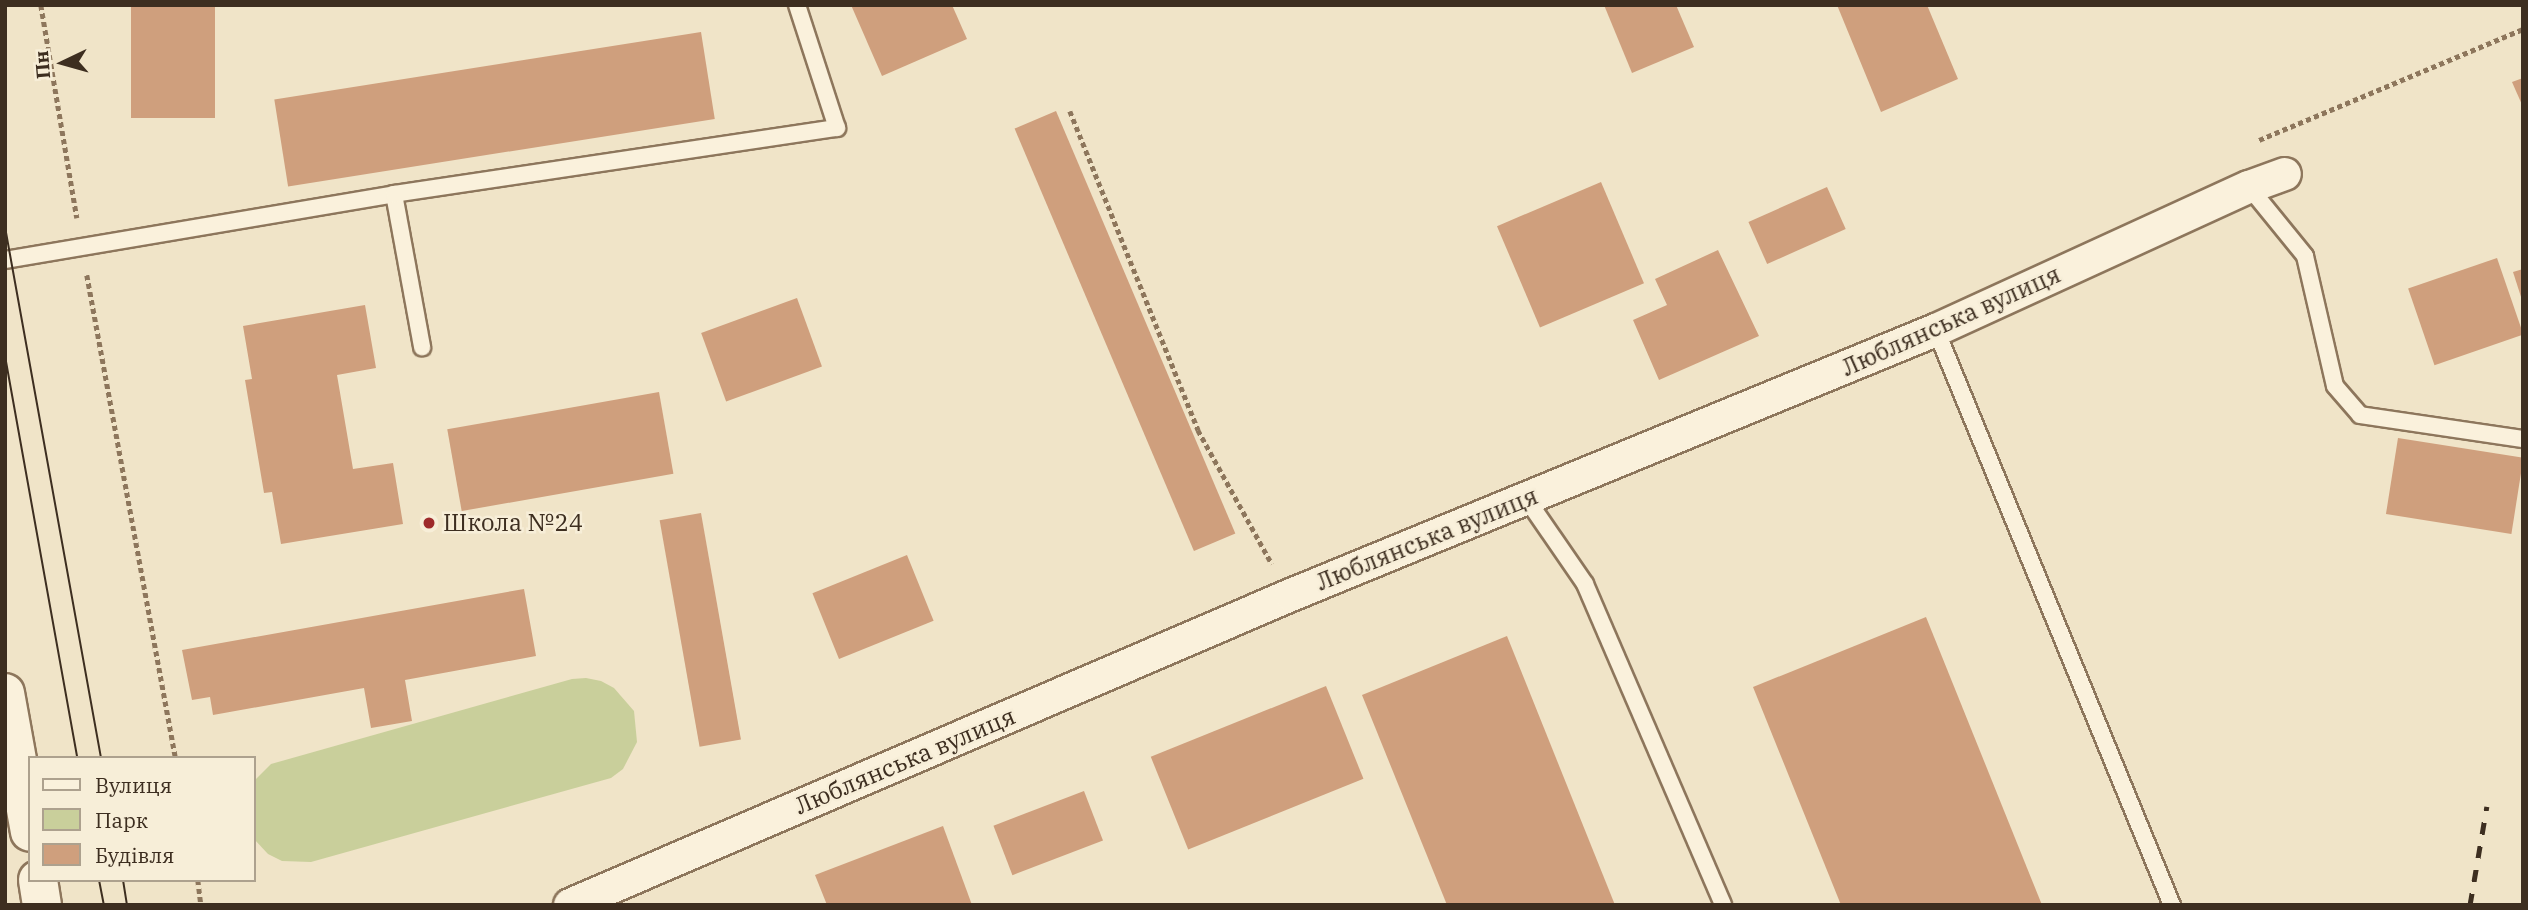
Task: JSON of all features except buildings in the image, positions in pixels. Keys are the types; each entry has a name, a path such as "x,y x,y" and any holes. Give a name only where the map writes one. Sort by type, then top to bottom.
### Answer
{"main road":[{"path":"5,693 10,751 28,824"},
{"path":"38,882 42,905"}],"street":[{"name":"Люблянська вулиця","path":"570,905 1291,595 1936,330 2249,187 2285,174"}],"lane":[{"path":"5,260 394,194 837,128 797,5"},
{"path":"2249,187 2305,256 2335,386 2360,415 2523,439"},
{"path":"394,194 422,347"},
{"path":"1936,330 2172,905"},
{"path":"1526,498 1585,584 1723,905"}],"path":[{"path":"41,5 82,246 176,756"},
{"path":"2249,187 2242,148 2523,29"},
{"path":"1070,111 1198,430 1250,528 1291,595"},
{"path":"198,882 201,905"}],"green space":[{"path":"572,679 601,681 614,688 634,711 637,742 623,769 611,778 311,862 282,861 268,854 256,841 256,779 271,764"}],"tram line":[{"path":"5,227 101,756"},
{"path":"5,356 77,756"},
{"path":"99,882 104,905"},
{"path":"123,882 127,905"}],"railway":[{"path":"2470,905 2487,806"}],"place":[{"name":"Школа №24","path":"429,523"}]}
